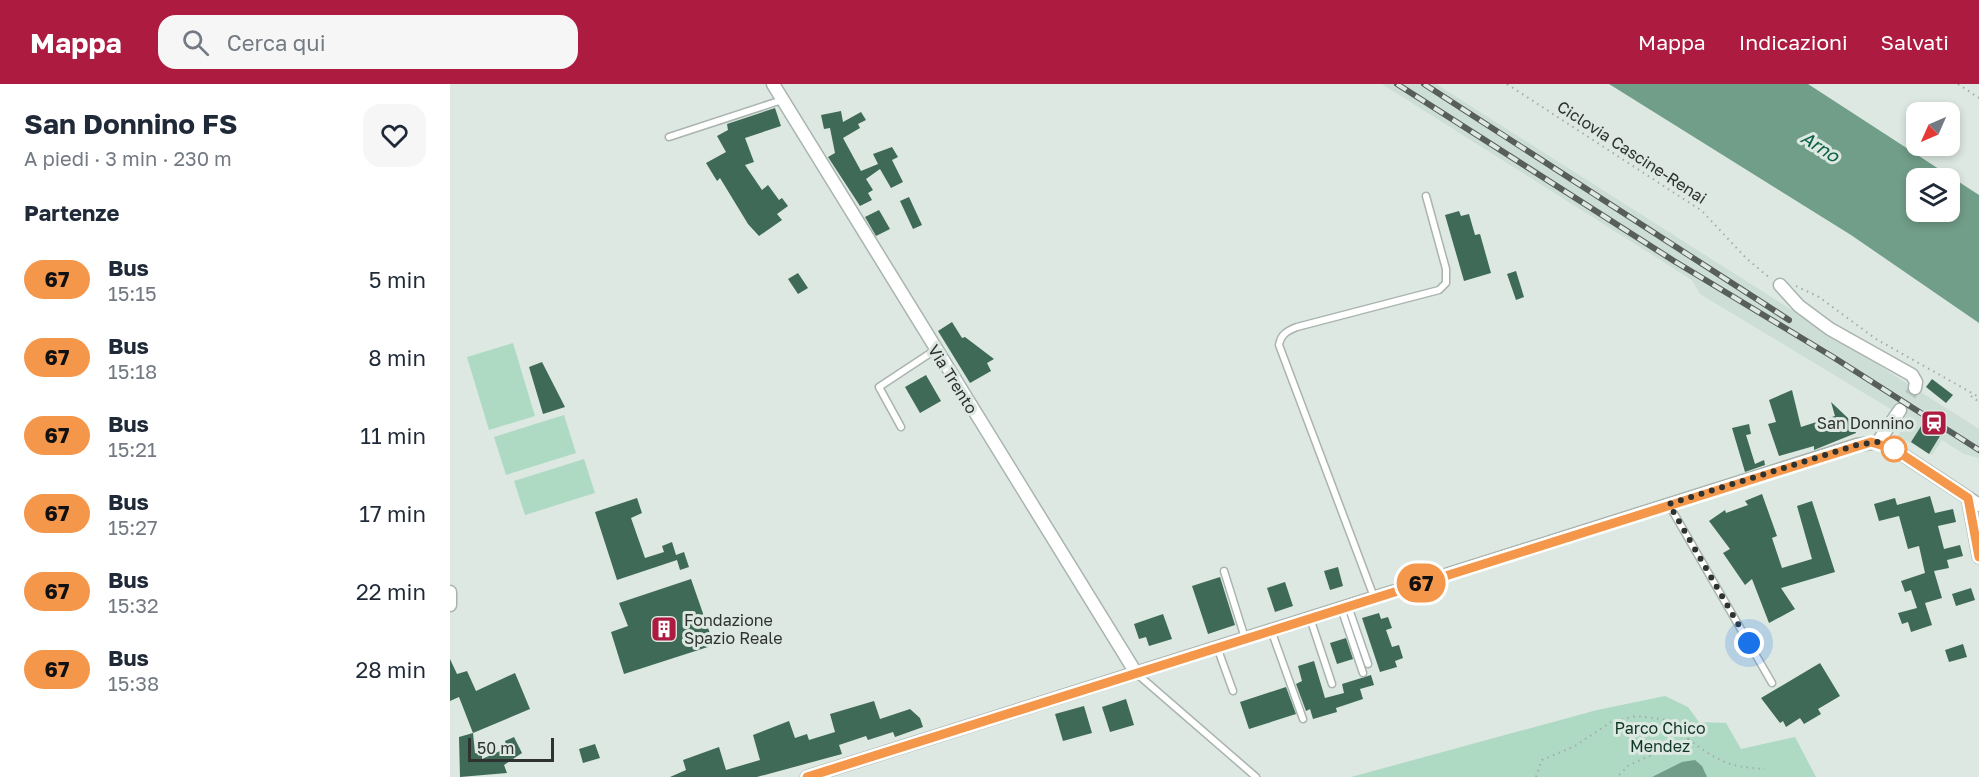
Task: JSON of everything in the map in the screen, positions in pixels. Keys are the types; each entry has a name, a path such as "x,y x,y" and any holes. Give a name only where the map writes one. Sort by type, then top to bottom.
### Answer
{"street":[{"name":"Via Trento","path":"773,84 1136,673"},
{"path":"1780,285 1799,306 1830,329 1912,375 1915,388"},
{"path":"1878,442 1900,410"},
{"path":"807,777 1857,445 1878,442 1894,449 1979,505"},
{"path":"1968,498 1979,557"},
{"path":"450,592 450,605"}],"lane":[{"path":"669,137 782,100"},
{"path":"1375,598 1278,345 1286,331 1439,290 1446,283 1446,269 1426,196"},
{"path":"901,427 879,387 935,350"},
{"path":"1669,504 1772,682"},
{"path":"1224,571 1245,638"},
{"path":"1344,607 1368,664"},
{"path":"1344,607 1364,673"},
{"path":"1310,618 1332,684"},
{"path":"1271,630 1303,719"},
{"path":"1217,647 1233,691"},
{"path":"1136,673 1256,777"}],"path":[{"name":"Ciclovia Cascine-Renai","path":"1507,84 1702,211 1746,258 1780,285 1800,286 1876,339 1961,389 1979,397"},
{"path":"1958,84 1979,98"},
{"path":"1961,389 1979,402"},
{"path":"1536,777 1542,760 1575,746 1611,722 1636,716 1678,721 1686,726 1688,739 1713,757 1735,767 1766,769"},
{"path":"1617,777 1629,765 1688,739"}],"shaded area":[{"path":"1382,84 1436,84 1979,429 1979,458 1964,454 1942,440 1932,455 1898,436 1907,419 1700,294 1692,280"}],"green space":[{"path":"513,343 535,416 489,430 467,357"},
{"path":"564,415 576,453 506,475 494,437"},
{"path":"584,459 595,493 525,515 514,481"},
{"name":"Parco Chico Mendez","path":"1665,696 1688,707 1699,722 1726,723 1741,749 1795,737 1816,777 1351,777 1597,710"}],"water":[{"name":"Arno","path":"1609,84 1808,84 1906,148 1906,156 1919,156 1937,168 1906,168 1906,222 1960,222 1960,183 1979,195 1979,323 1851,235"},
{"path":"1695,760 1702,766 1707,777 1652,777 1682,762"}],"building":[{"path":"775,108 781,126 745,138 754,162 745,165 762,190 768,185 779,200 782,198 788,206 777,214 782,220 759,236 748,224 720,178 717,181 706,163 726,152 717,136 728,130 727,124"},
{"path":"841,111 843,122 861,112 866,120 858,124 860,128 843,138 861,171 878,164 873,154 892,147 898,157 892,160 903,182 891,188 880,169 866,179 873,190 868,193 872,200 860,206 828,157 835,153 830,128 824,129 821,115"},
{"path":"909,197 922,225 913,229 900,201"},
{"path":"879,210 890,229 876,236 865,217"},
{"path":"1459,211 1461,216 1469,214 1475,235 1480,234 1491,273 1464,281 1445,215"},
{"path":"1516,271 1524,297 1516,300 1507,274"},
{"path":"798,273 808,288 798,294 788,279"},
{"path":"952,322 962,338 965,337 994,359 987,363 991,371 970,383 938,331"},
{"path":"542,362 565,407 543,414 529,367"},
{"path":"926,375 941,401 920,413 905,387"},
{"path":"1932,379 1953,395 1946,403 1926,387"},
{"path":"1792,390 1801,427 1835,416 1831,402 1850,420 1856,433 1814,450 1814,446 1779,456 1768,424 1776,422 1769,400"},
{"path":"1925,420 1943,431 1929,454 1911,442"},
{"path":"1749,424 1751,434 1746,435 1755,464 1764,460 1765,465 1745,472 1732,428"},
{"path":"1762,494 1777,536 1772,538 1782,568 1812,559 1797,506 1812,501 1835,572 1781,588 1795,609 1769,623 1752,579 1745,585 1723,553 1730,549 1709,521 1725,510 1726,513 1748,505 1745,501"},
{"path":"1930,496 1935,513 1953,509 1956,522 1938,526 1944,549 1960,545 1963,556 1947,560 1949,568 1934,571 1942,598 1925,603 1932,625 1911,632 1908,622 1902,624 1898,613 1917,608 1911,590 1905,592 1901,581 1925,573 1919,546 1908,549 1899,516 1879,521 1874,504 1895,498 1897,505"},
{"path":"637,498 642,513 631,518 645,558 664,552 662,546 672,542 676,555 684,552 689,567 680,570 677,560 617,580 595,512"},
{"path":"1338,567 1343,586 1330,590 1324,571"},
{"path":"1220,577 1235,625 1208,634 1192,586"},
{"name":"Fondazione Spazio Reale","path":"691,579 714,645 624,674 611,632 628,626 619,603"},
{"path":"1285,582 1293,606 1275,612 1267,588"},
{"path":"1971,588 1975,600 1956,606 1952,594"},
{"path":"1379,613 1381,619 1388,617 1392,628 1386,630 1392,647 1399,645 1403,658 1395,661 1397,667 1380,672 1362,618"},
{"path":"1163,614 1172,639 1149,646 1146,637 1139,639 1134,624"},
{"path":"1346,638 1353,659 1337,664 1330,643"},
{"path":"1963,644 1967,657 1949,662 1945,650"},
{"path":"450,659 457,674 467,671 476,691 515,673 530,709 473,733 459,697 450,701"},
{"path":"1314,661 1325,698 1344,693 1342,684 1371,675 1374,685 1360,689 1363,699 1336,708 1337,712 1313,719 1310,709 1306,711 1296,684 1302,681 1298,666"},
{"path":"1820,663 1840,696 1818,709 1821,714 1804,724 1800,718 1786,727 1783,721 1780,723 1761,698"},
{"path":"1286,687 1296,714 1249,729 1240,702"},
{"path":"1126,699 1134,725 1110,732 1102,707"},
{"path":"874,701 880,719 910,709 920,718 923,727 895,737 893,732 868,740 866,736 839,745 842,754 757,777 670,777 686,770 683,760 719,747 726,770 760,760 753,735 789,721 795,738 807,734 809,740 835,732 830,714"},
{"path":"1084,706 1092,733 1063,741 1055,714"},
{"path":"473,733 475,753 482,754 482,759 507,748 505,741 514,737 522,753 504,765 507,773 460,777 459,737"},
{"path":"595,744 600,758 583,763 579,749"}],"tunnel":[{"path":"1900,410 1915,388"}],"railway":[{"path":"1397,84 1674,261 1833,357 1979,450"},
{"path":"1424,84 1789,320"}],"bus line":[{"name":"67","path":"807,777 1871,442 1878,442 1894,449 1968,498 1979,557"}],"place":[{"name":"San Donnino","path":"1934,423"},
{"name":"Fondazione Spazio Reale","path":"664,629"}],"route":[{"path":"1749,643 1669,504 1857,445 1878,442 1894,449"}]}
